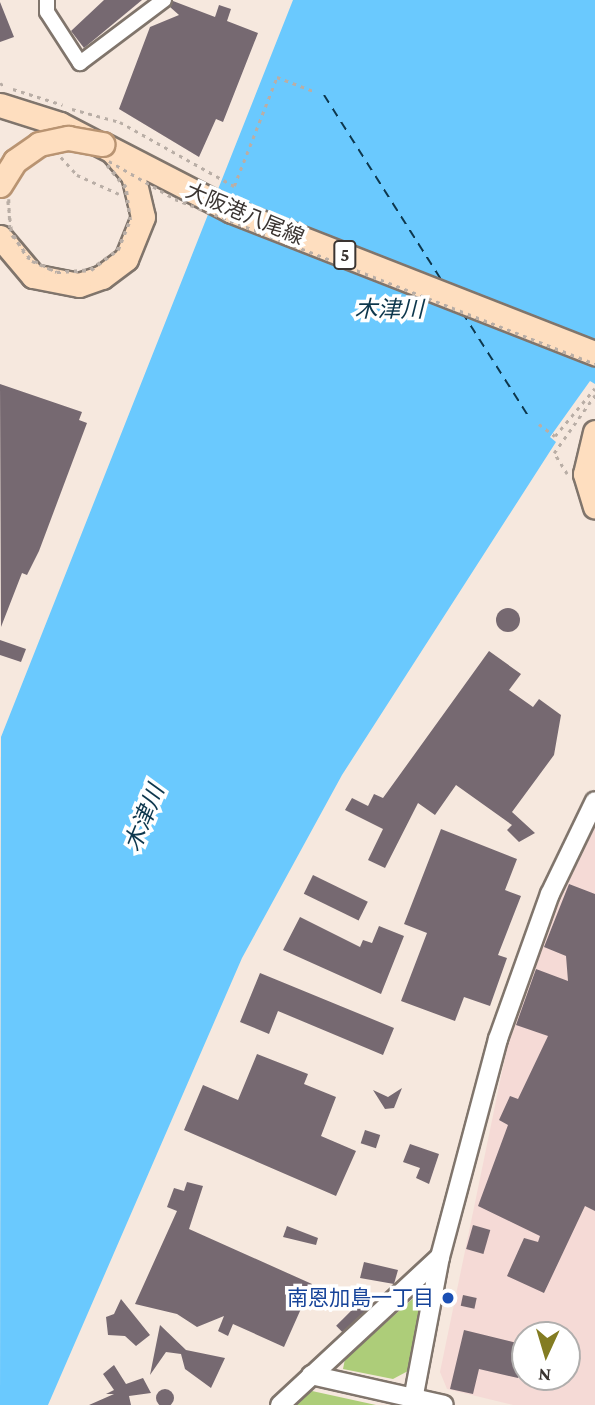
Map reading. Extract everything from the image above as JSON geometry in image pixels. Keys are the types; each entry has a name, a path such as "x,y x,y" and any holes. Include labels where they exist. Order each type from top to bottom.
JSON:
{"main road":[{"path":"0,105 99,154 126,163 142,202 138,238 115,269 84,284 47,282 16,263 0,238"},
{"name":"大阪港八尾線","path":"6,186 36,144 61,137 91,140 232,211 595,353"},
{"path":"0,238 36,278 86,284 126,259 141,232 144,209 126,163 84,139 33,147 6,186"},
{"path":"595,433 586,467 595,505"}],"street":[{"path":"47,0 47,12 80,63 164,0"},
{"path":"413,1401 440,1257 498,1039 550,894 595,801"},
{"path":"280,1405 440,1257"},
{"path":"310,1375 413,1401 444,1405"}],"path":[{"path":"120,122 234,186 277,77 314,91"},
{"path":"65,149 54,151 77,175 123,196"},
{"path":"6,186 8,222 22,252 50,271 91,270 118,250 130,220 125,187 99,154"},
{"path":"99,154 176,199 595,364"},
{"path":"539,424 555,436 595,388"}],"shaded area":[{"path":"595,822 595,1405 513,1405 447,1389 440,1372 509,1038 565,878"}],"green space":[{"path":"418,1294 424,1305 408,1371 393,1379 343,1369 345,1359"},
{"path":"312,1391 376,1405 290,1405"}],"water":[{"name":"木津川","path":"293,0 595,0 595,384 590,381 550,437 556,442 342,775 242,958 48,1405 0,1405 1,737"}],"building":[{"path":"104,0 142,0 84,48 71,31"},
{"path":"173,1 215,17 219,5 231,9 227,21 258,33 223,122 216,119 199,157 119,109 150,27 179,15 170,7"},
{"path":"0,2 14,37 0,42"},
{"path":"0,384 82,412 79,420 87,423 39,551 27,575 22,573 1,627"},
{"path":"503,608 513,608 520,615 520,625 513,632 503,632 496,625 496,615"},
{"path":"0,640 26,649 21,662 0,655"},
{"path":"489,651 521,674 509,690 533,707 539,699 561,715 554,755 512,812 535,833 519,842 507,830 512,825 456,785 435,815 418,803 385,868 368,860 383,829 345,810 352,798 368,806 374,794 383,798"},
{"path":"441,829 517,859 505,890 521,896 498,955 507,958 490,1006 464,997 455,1021 401,1001 427,933 404,924"},
{"path":"313,875 368,902 359,921 304,894"},
{"path":"569,884 595,894 595,1211 585,1206 544,1293 507,1276 524,1238 538,1242 540,1236 478,1206 508,1125 499,1120 510,1096 518,1099 548,1036 516,1025 536,969 568,981 566,956 544,947"},
{"path":"300,917 360,947 363,940 372,943 379,926 404,936 381,994 283,950"},
{"path":"260,973 394,1028 383,1055 278,1011 269,1034 240,1022"},
{"path":"257,1054 308,1074 304,1084 336,1097 321,1136 356,1151 336,1196 184,1130 203,1085 238,1100"},
{"path":"402,1088 394,1108 385,1109 373,1090 388,1097"},
{"path":"365,1130 380,1135 376,1148 361,1143"},
{"path":"410,1144 439,1154 429,1184 416,1178 420,1168 403,1162"},
{"path":"187,1182 203,1186 189,1229 312,1284 284,1347 233,1324 228,1336 218,1331 224,1316 197,1327 177,1314 135,1304 177,1211 167,1207 174,1188 184,1191"},
{"path":"473,1225 490,1230 483,1254 466,1249"},
{"path":"287,1226 318,1238 316,1245 283,1237"},
{"path":"364,1262 398,1270 394,1284 360,1278"},
{"path":"463,1295 477,1298 474,1309 461,1306"},
{"path":"121,1299 150,1335 136,1346 125,1336 108,1335 106,1317 114,1314"},
{"path":"363,1299 370,1306 343,1333 336,1326"},
{"path":"160,1325 186,1350 225,1358 211,1388 185,1369 181,1354 166,1352 150,1375"},
{"path":"464,1330 511,1342 511,1376 479,1369 473,1394 450,1389"},
{"path":"114,1365 126,1384 143,1378 151,1393 129,1396 131,1405 89,1405 114,1394 106,1394 114,1390 103,1374"},
{"path":"165,1389 171,1392 174,1398 171,1404 165,1407 159,1404 156,1398 159,1392"}],"ferry route":[{"path":"324,95 442,281"},
{"path":"462,312 529,417"}],"place":[{"name":"南恩加島一丁目","path":"448,1298"}]}
